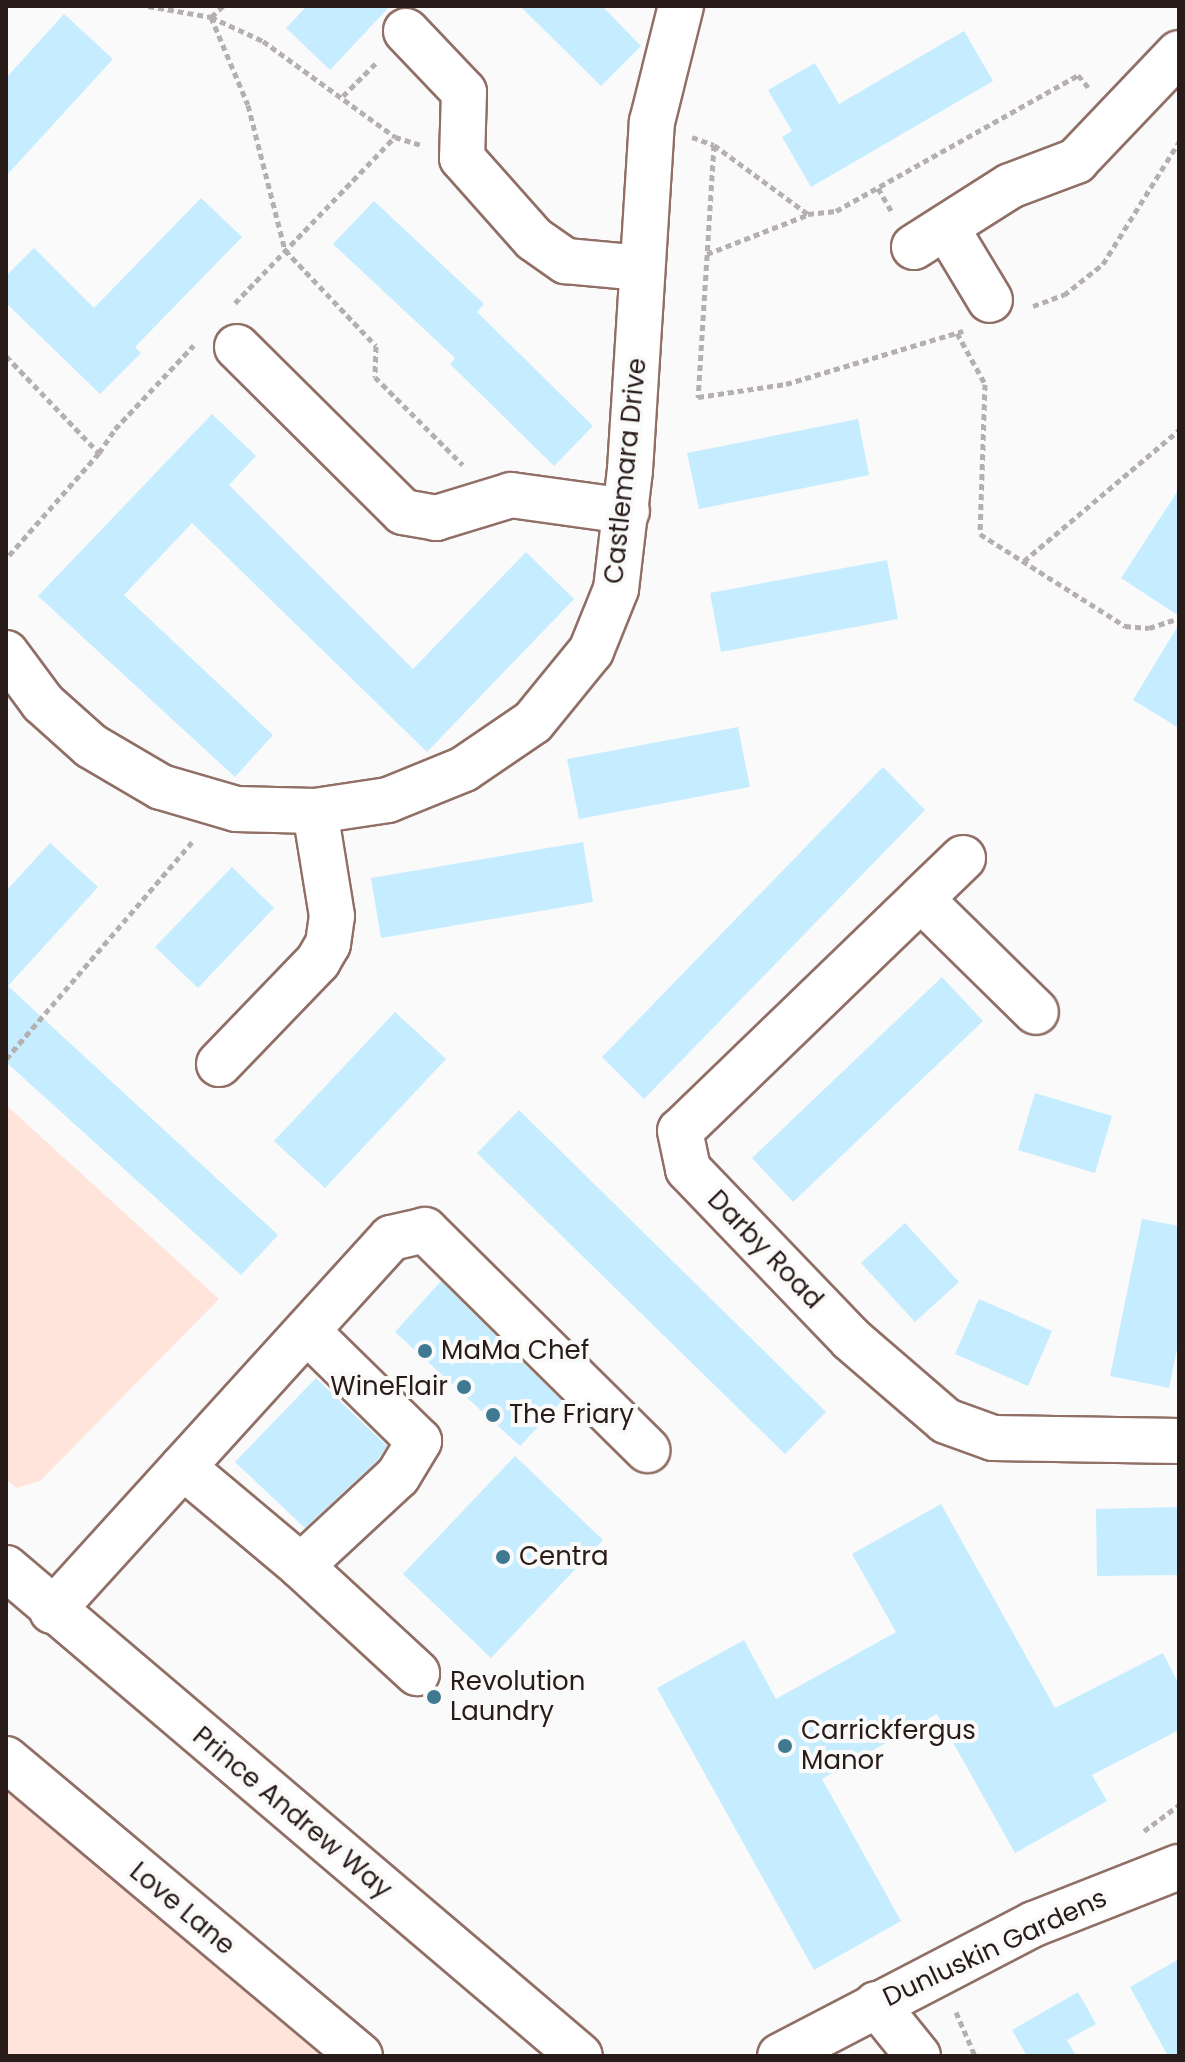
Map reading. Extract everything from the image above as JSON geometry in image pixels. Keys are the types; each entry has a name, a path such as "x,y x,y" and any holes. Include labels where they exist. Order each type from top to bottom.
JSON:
{"street":[{"name":"Castlemara Drive","path":"6,653 43,703 91,746 161,787 216,805 315,811 410,794 488,756 533,722 573,677 602,631 616,589 627,511 652,122 681,6"},
{"path":"406,31 464,92 462,158 555,256 580,264 642,268"},
{"path":"995,312 930,237 1021,181 1070,165 1117,121 1179,53"},
{"path":"223,331 403,512 436,518 480,500 521,495 627,511"},
{"path":"219,1064 318,961 330,939 332,916 315,811"},
{"name":"Darby Road","path":"963,858 680,1131 688,1169 851,1339 946,1421 993,1438 1179,1441"},
{"path":"921,899 1036,1012"},
{"path":"52,1611 391,1238 425,1230 647,1450"},
{"path":"301,1566 398,1476 419,1441 307,1331"},
{"path":"183,1467 301,1566 417,1673"},
{"name":"Prince Andrew Way","path":"6,1568 52,1611 580,2056"},
{"name":"Love Lane","path":"6,1759 360,2056"},
{"name":"Dunluskin Gardens","path":"780,2056 1034,1924 1179,1867"},
{"path":"867,2009 918,2056"},
{"name":"Dunluskin Gardens","path":"833,2056 867,2009"}],"path":[{"path":"148,6 211,17 263,41 395,137 462,158"},
{"path":"211,17 223,6"},
{"path":"211,17 248,105 285,250 376,346 375,377 475,477 480,500"},
{"path":"707,254 808,214 836,211 1078,75 1117,121"},
{"path":"652,122 714,145 808,214"},
{"path":"6,559 99,453 115,429 223,331 285,250 395,137"},
{"path":"714,145 698,397 786,384 957,333 995,312 1064,295 1103,264 1179,142"},
{"path":"957,333 985,384 980,534 1125,626 1149,628 1179,618"},
{"path":"6,356 99,453"},
{"path":"1024,561 1179,430"},
{"path":"6,1059 199,833 216,805"},
{"path":"952,2003 975,2056"}],"shaded area":[{"path":"6,1105 219,1299 40,1481 16,1488 6,1479"},
{"path":"6,1771 360,2056 6,2056"}],"building":[{"path":"307,6 390,6 330,70 286,28"},
{"path":"520,6 602,6 641,46 601,86"},
{"path":"64,14 113,59 6,176 6,78"},
{"path":"964,31 993,81 811,187 782,137 792,131 768,90 815,63 839,104"},
{"path":"201,198 242,237 135,347 141,353 100,394 6,303 6,276 34,248 94,308"},
{"path":"374,201 484,304 477,312 593,426 554,466 450,364 455,358 333,244"},
{"path":"212,414 256,456 229,485 413,669 526,552 574,599 427,752 192,523 124,595 273,735 235,777 38,596"},
{"path":"858,419 869,475 699,509 687,453"},
{"path":"1179,489 1179,616 1121,578"},
{"path":"887,560 898,619 721,652 710,593"},
{"path":"1179,624 1179,728 1133,700"},
{"path":"738,727 750,787 579,819 567,759"},
{"path":"883,767 925,810 644,1099 602,1057"},
{"path":"583,842 593,902 381,938 371,878"},
{"path":"50,843 98,887 8,986 278,1235 241,1275 6,1062 6,891"},
{"path":"232,867 274,908 198,988 155,947"},
{"path":"942,977 983,1021 793,1202 752,1158"},
{"path":"395,1012 446,1059 325,1188 274,1141"},
{"path":"1035,1093 1112,1116 1095,1173 1018,1150"},
{"path":"519,1110 826,1412 785,1454 477,1153"},
{"path":"1142,1219 1179,1226 1179,1340 1169,1388 1110,1376"},
{"path":"905,1223 959,1282 915,1322 861,1263"},
{"path":"441,1281 562,1401 520,1446 395,1332"},
{"path":"979,1299 1052,1331 1028,1386 955,1354"},
{"path":"316,1378 387,1446 378,1460 305,1528 235,1462"},
{"name":"Centra","path":"515,1456 603,1540 491,1658 403,1574"},
{"name":"Carrickfergus Manor","path":"941,1504 1055,1708 1163,1653 1179,1685 1179,1730 1092,1775 1107,1801 1015,1853 937,1714 822,1779 901,1921 814,1970 657,1688 744,1640 776,1699 896,1632 852,1554"},
{"path":"1179,1507 1179,1575 1097,1576 1096,1509"},
{"path":"1179,1959 1179,2056 1168,2056 1130,1987"},
{"path":"1078,1992 1096,2024 1067,2040 1076,2056 1027,2056 1012,2030"}],"place":[{"name":"MaMa Chef","path":"425,1351"},
{"name":"WineFlair","path":"464,1387"},
{"name":"The Friary","path":"493,1415"},
{"name":"Centra","path":"503,1557"},
{"name":"Revolution Laundry","path":"434,1697"},
{"name":"Carrickfergus Manor","path":"785,1746"}]}
